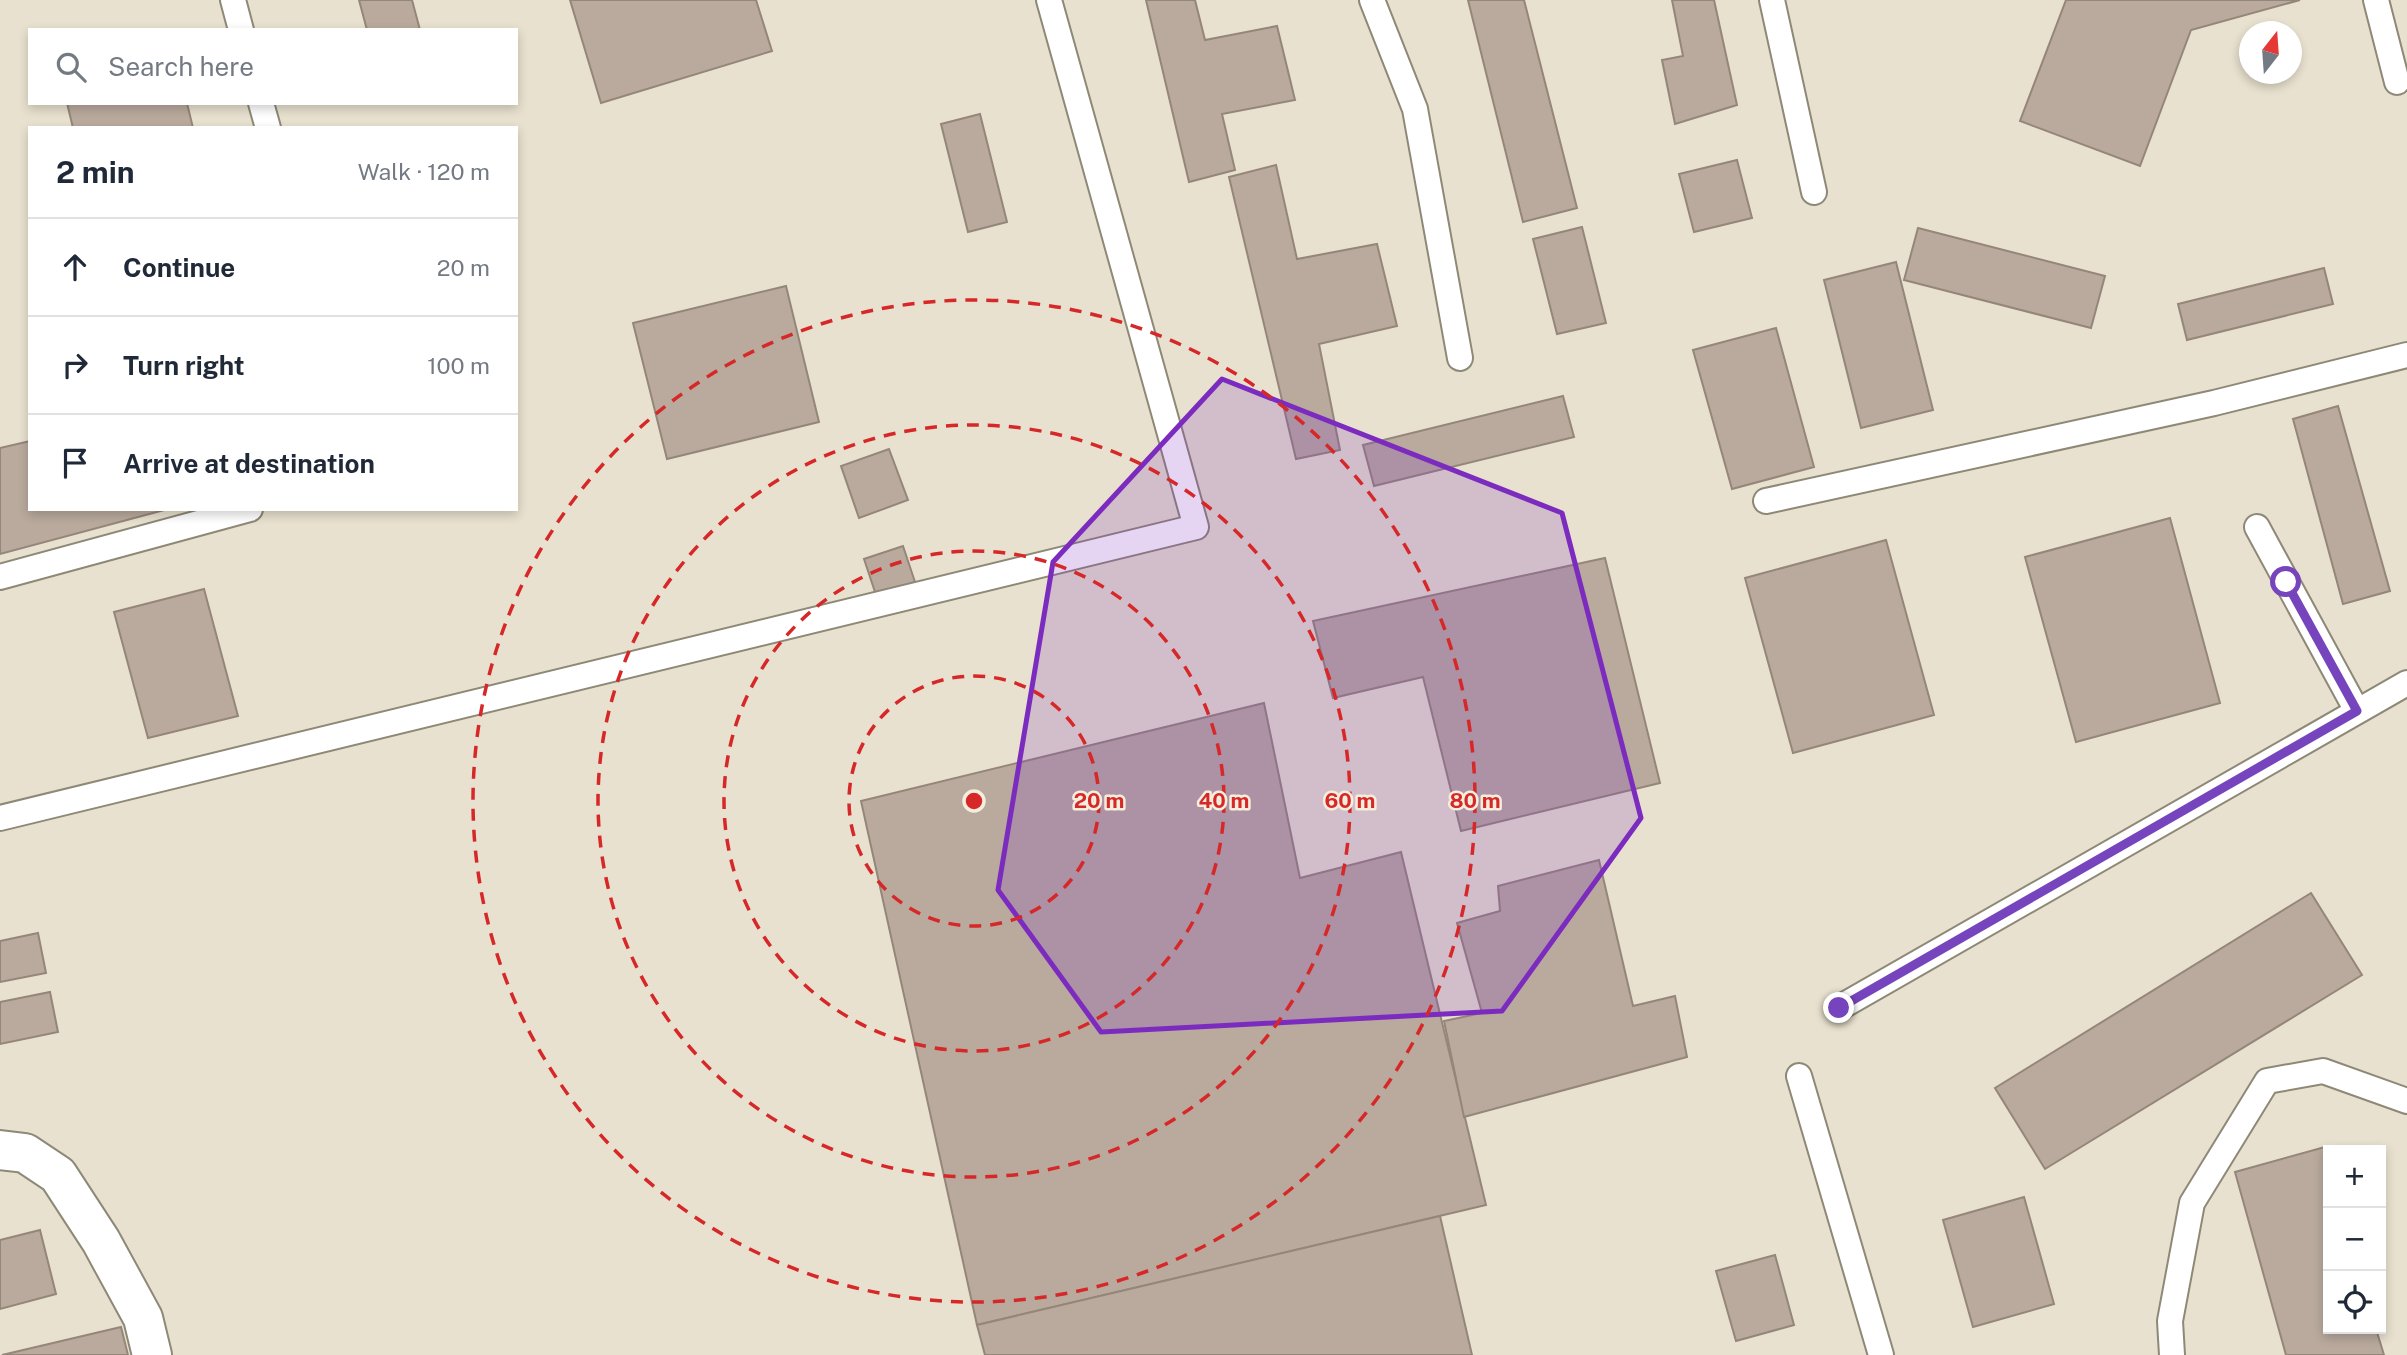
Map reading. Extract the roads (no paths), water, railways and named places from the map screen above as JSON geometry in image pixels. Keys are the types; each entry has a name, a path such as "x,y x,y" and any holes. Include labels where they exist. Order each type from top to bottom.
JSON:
{"street":[{"path":"0,1150 24,1153 58,1175 101,1241 143,1318 152,1355"}],"lane":[{"path":"233,0 241,28"},
{"path":"0,818 1196,527 1049,0"},
{"path":"1372,0 1415,109 1460,358"},
{"path":"1772,0 1814,192"},
{"path":"2376,0 2397,82"},
{"path":"262,105 267,126"},
{"path":"1766,501 2214,403 2407,355"},
{"path":"0,577 243,511"},
{"path":"2257,527 2357,711"},
{"path":"1839,1008 2407,683"},
{"path":"2172,1355 2170,1321 2192,1203 2267,1081 2323,1071 2407,1101"},
{"path":"1799,1076 1881,1355"}]}
